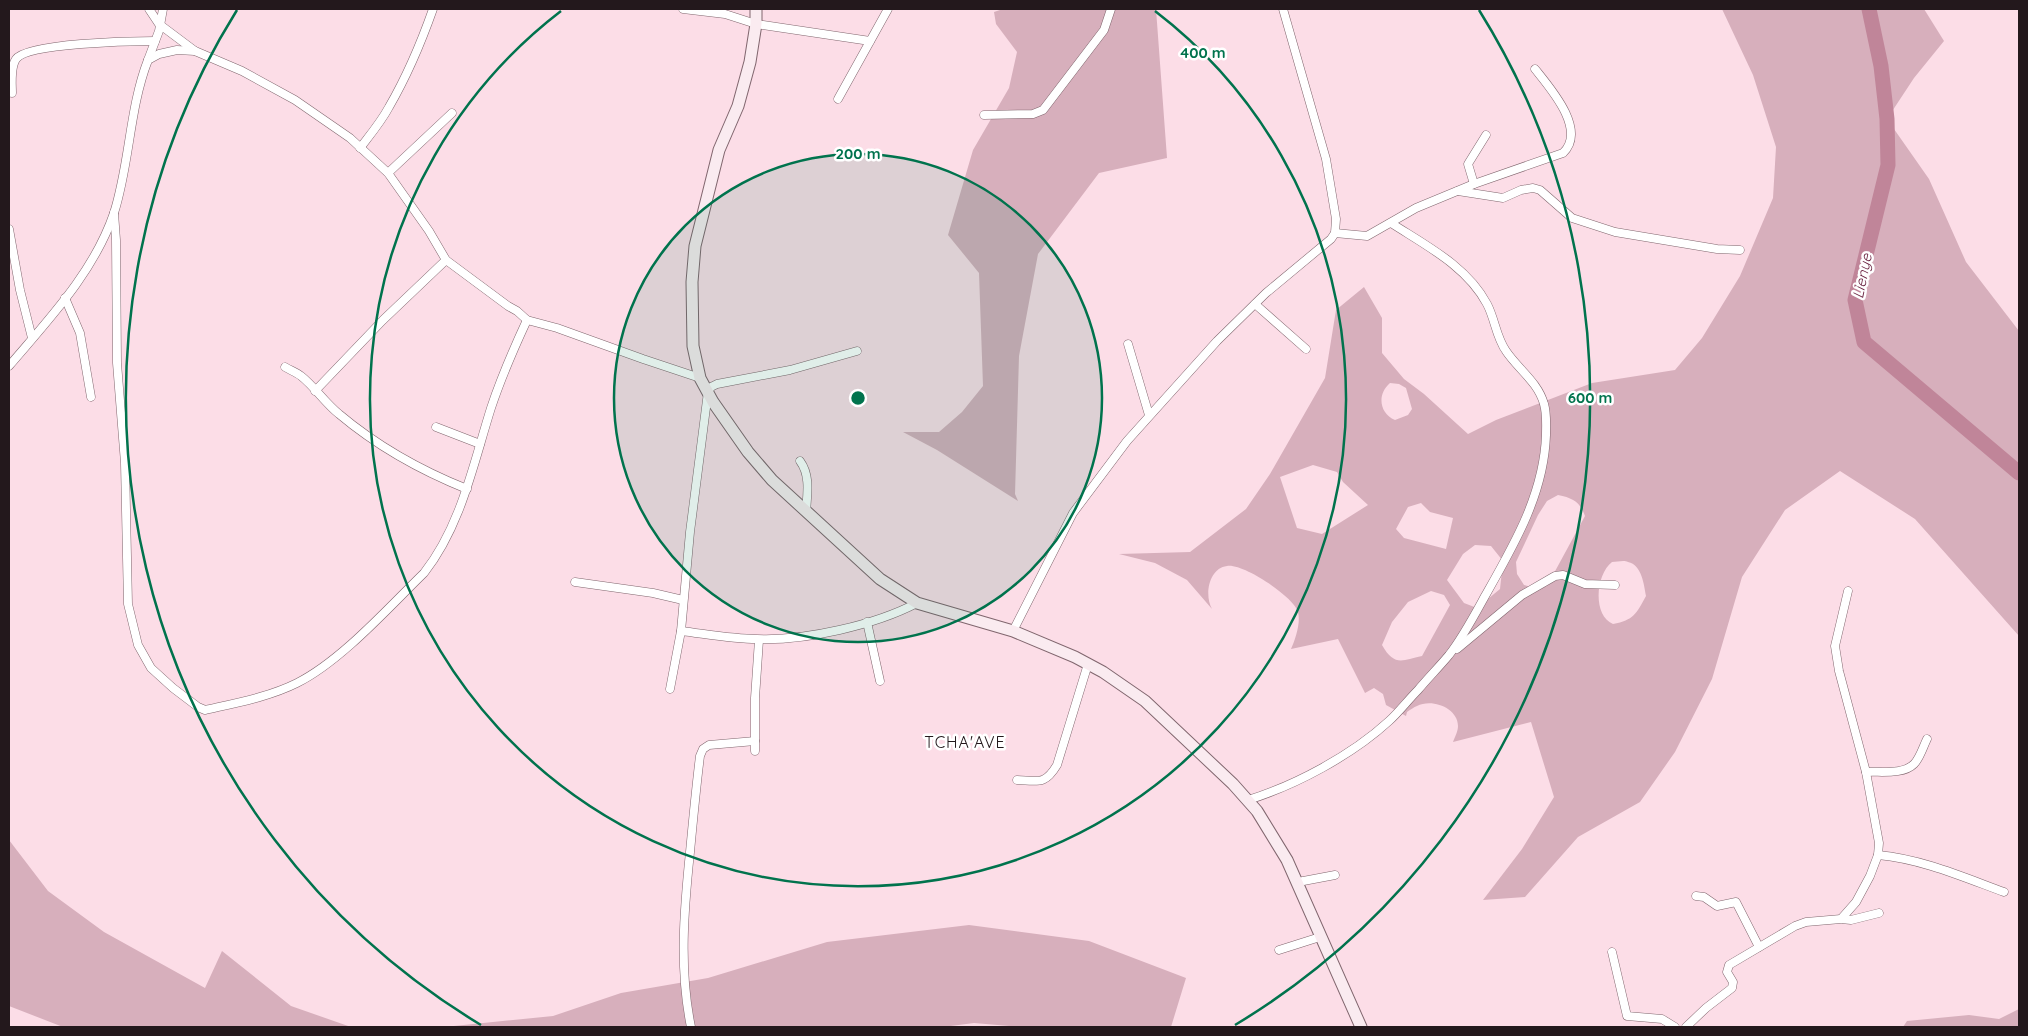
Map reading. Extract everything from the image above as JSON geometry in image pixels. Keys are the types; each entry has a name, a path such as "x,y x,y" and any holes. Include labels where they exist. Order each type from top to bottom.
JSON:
{"street":[{"path":"149,9 159,24 195,51 242,71 295,100 350,138 388,173 429,231 446,260 508,306 517,310 527,320 557,328 643,360 700,378"},
{"path":"9,366 65,298 94,258 114,212 128,151 138,90 155,41 163,9"},
{"path":"360,148 388,109 406,77 433,9"},
{"path":"683,9 725,14 756,24 870,41"},
{"path":"756,9 756,24 750,62 738,106 719,150 695,246 691,314 693,346 700,378 713,402 748,452 772,480 880,579 917,603 1013,631 1088,664 1122,684 1145,701 1234,784 1248,800 1270,832 1298,882 1320,937 1361,1027"},
{"path":"838,100 888,9"},
{"path":"984,115 1033,114 1043,110 1104,30 1111,9"},
{"path":"1013,631 1073,513 1149,415 1217,341 1255,304 1331,239 1335,233 1336,219 1326,159 1285,9"},
{"path":"12,93 15,60 22,54 35,50 78,45 155,41"},
{"path":"148,60 159,54 177,50 195,51"},
{"path":"1335,233 1367,236 1416,208 1474,184 1563,154 1569,148 1573,134 1556,97 1535,69"},
{"path":"388,173 452,113"},
{"path":"1474,184 1468,164 1486,135"},
{"path":"1458,191 1503,198 1521,190 1532,188 1540,190 1572,218 1615,232 1717,249 1740,250"},
{"path":"114,212 118,378 125,463 128,604 138,645 151,668 173,688 205,710 262,696 297,683 335,657 424,573 435,559 445,541 467,489 494,400 527,320"},
{"path":"1391,222 1446,259 1469,278 1487,304 1499,339 1506,351 1539,391 1544,404 1546,418 1545,444 1539,485 1527,519 1496,578 1449,655"},
{"path":"9,229 20,290 32,338"},
{"path":"315,392 383,320 446,260"},
{"path":"65,298 80,333 91,397"},
{"path":"1255,304 1306,349"},
{"path":"1128,344 1149,415"},
{"path":"670,689 681,631 708,392 717,384 790,370 857,351"},
{"path":"285,367 301,376 338,414 379,444 443,479 467,489"},
{"path":"436,427 480,444"},
{"path":"800,462 805,468 807,477 806,512"},
{"path":"1248,800 1268,794 1316,771 1358,746 1389,721 1449,655 1522,595 1554,576 1564,575 1585,584 1616,585"},
{"path":"575,582 654,593 683,600"},
{"path":"1841,919 1856,902 1870,876 1878,856 1879,843 1866,772 1839,671 1835,646 1848,591"},
{"path":"681,631 758,640 836,631 901,611 917,603"},
{"path":"867,622 880,681"},
{"path":"755,751 758,640"},
{"path":"1017,780 1042,782 1050,778 1057,766 1088,664"},
{"path":"1866,772 1898,771 1911,767 1927,739"},
{"path":"691,1027 684,958 684,903 700,756 703,749 708,746 755,741"},
{"path":"1878,856 1895,857 1926,864 2004,892"},
{"path":"1298,882 1335,875"},
{"path":"1696,896 1704,897 1717,906 1736,902 1760,947"},
{"path":"1686,1027 1706,1008 1732,988 1733,982 1727,972 1729,965 1795,926 1806,922 1851,920 1879,913"},
{"path":"1279,950 1320,937"},
{"path":"1612,952 1626,1016 1662,1019 1675,1027"}],"shaded area":[{"path":"1003,9 1156,9 1167,158 1099,173 1038,254 1019,356 1015,494 1018,501 937,450 903,432 939,432 962,412 983,386 979,273 948,235 973,150 1009,88 1017,52 996,24 994,12"},
{"path":"1722,9 1924,9 1944,41 1914,78 1887,119 1929,179 1966,262 2019,331 2019,636 1915,519 1840,471 1785,510 1742,577 1712,679 1675,752 1640,802 1578,837 1525,897 1483,900 1522,849 1554,797 1531,722 1453,742 1458,728 1457,720 1454,714 1443,706 1430,703 1423,704 1407,712 1406,716 1386,705 1383,694 1374,688 1365,693 1338,639 1291,649 1298,626 1298,612 1278,590 1255,575 1234,566 1221,568 1212,577 1208,590 1212,609 1187,580 1155,563 1119,554 1190,552 1246,509 1270,474 1325,378 1336,310 1364,287 1382,318 1382,353 1404,379 1424,394 1468,434 1496,420 1592,383 1675,370 1702,338 1740,276 1773,198 1776,147 1753,75","holes":["1390,383 1399,384 1406,388 1412,409 1408,415 1395,420 1386,413 1382,403 1383,392","1313,465 1337,472 1343,482 1368,505 1322,534 1297,528 1280,477","1558,495 1575,501 1581,507 1585,516 1547,586 1535,588 1524,585 1517,574 1516,562 1538,515 1547,501","1421,503 1430,512 1453,518 1446,549 1404,538 1396,529 1408,507","1475,545 1491,546 1503,561 1500,589 1477,608 1464,603 1447,580 1463,554","1626,561 1633,564 1639,571 1646,596 1637,612 1630,618 1613,624 1606,619 1599,604 1602,575 1612,562","1431,591 1444,595 1450,605 1422,656 1399,660 1394,659 1386,652 1382,645 1392,622 1408,602"]},
{"path":"9,840 48,891 104,932 205,988 222,951 291,1006 351,1027 63,1027 9,1006"},
{"path":"969,925 1089,941 1186,978 1171,1027 1022,1027 974,1023 943,1027 444,1027 553,1016 621,993 708,978 827,942"},
{"path":"2019,1009 2019,1027 1903,1027 1907,1021 1969,1015 1999,1019"}],"waterway":[{"name":"Lienye","path":"1869,9 1881,66 1887,119 1888,165 1855,300 1864,342 2019,473"}],"district":[{"name":"TCHA'AVE","path":"965,742"}]}
